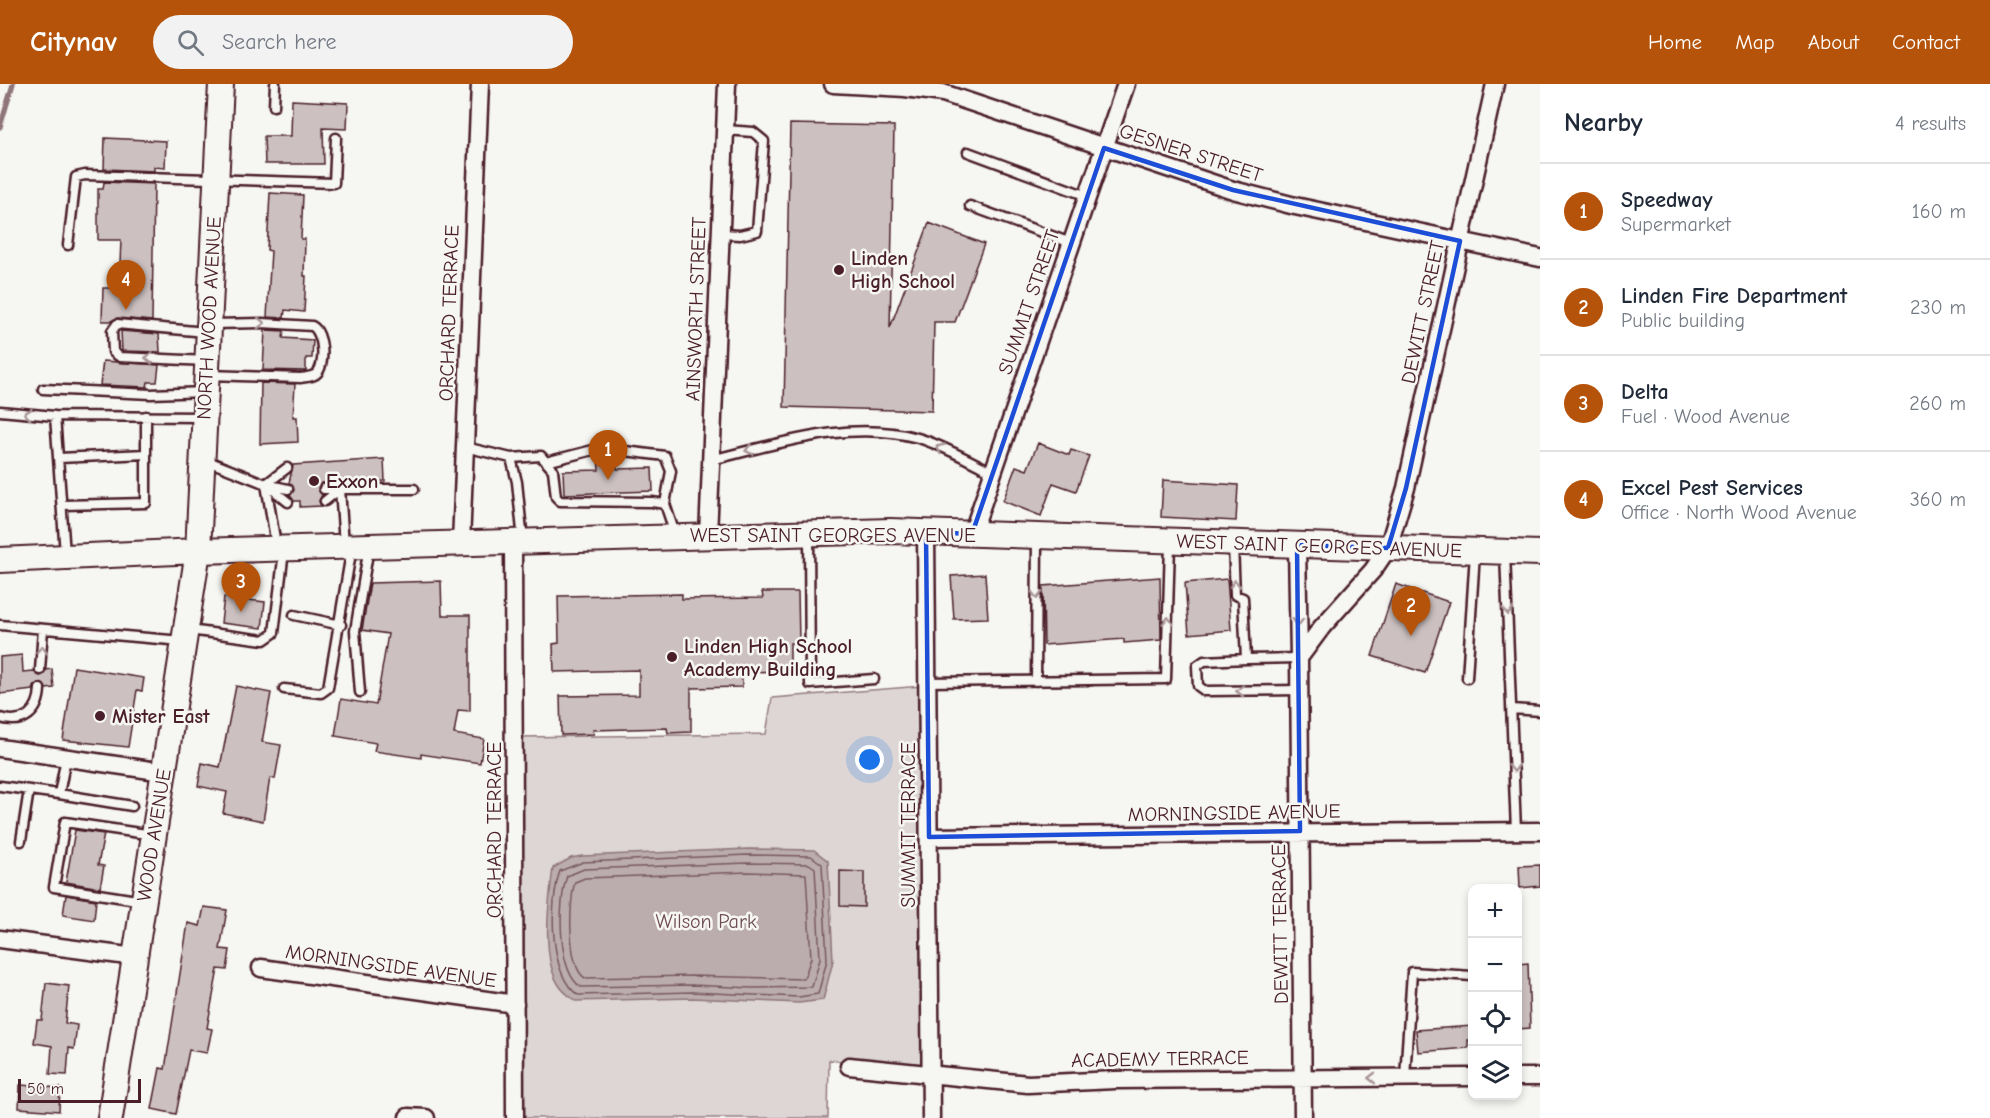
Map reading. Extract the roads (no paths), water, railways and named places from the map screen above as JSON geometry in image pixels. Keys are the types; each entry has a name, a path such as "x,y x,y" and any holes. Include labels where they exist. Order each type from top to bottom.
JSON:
{"main road":[{"name":"NORTH WOOD AVENUE","path":"198,551 221,84"},
{"name":"WEST SAINT GEORGES AVENUE","path":"0,560 518,541 926,532 1475,553 1540,553"},
{"name":"WOOD AVENUE","path":"110,1118 198,551"}],"street":[{"name":"ORCHARD TERRACE","path":"461,543 480,84"},
{"name":"AINSWORTH STREET","path":"708,536 727,84"},
{"name":"GESNER STREET","path":"833,84 943,93 1233,190 1295,207 1540,258"},
{"name":"SUMMIT STREET","path":"972,534 1126,84"},
{"name":"DEWITT STREET","path":"1388,548 1406,488 1495,84"},
{"name":"SUMMIT TERRACE","path":"926,532 931,1118"},
{"name":"ORCHARD TERRACE","path":"515,1118 518,541"},
{"name":"DEWITT TERRACE","path":"1297,545 1303,1118"},
{"path":"1299,658 1322,627 1373,570 1388,548"},
{"path":"0,748 164,772"},
{"name":"MORNINGSIDE AVENUE","path":"929,837 1088,837 1300,831 1540,831"},
{"path":"0,939 135,957"},
{"name":"MORNINGSIDE AVENUE","path":"261,968 515,1004"},
{"name":"ACADEMY TERRACE","path":"849,1066 1028,1084 1115,1080 1468,1077"},
{"path":"1522,1077 1540,1077"},
{"path":"408,1117 426,1118"}],"lane":[{"path":"274,106 275,84"},
{"path":"721,234 740,235 757,231 764,141 753,132 725,130"},
{"path":"68,245 76,177 119,176 216,181 246,178 334,183 336,138"},
{"path":"968,152 1088,196"},
{"path":"970,206 1071,243"},
{"path":"262,323 312,326 319,330 322,337 320,369 315,374 301,378 206,376 120,357 113,352 112,331 117,324 209,328 262,323"},
{"path":"43,389 151,394 206,376"},
{"path":"0,411 56,417 204,417"},
{"path":"63,505 146,503 146,416"},
{"path":"56,417 65,557"},
{"path":"711,460 781,443 856,429 919,438 993,472"},
{"path":"465,447 511,458 541,456 553,470 556,497 560,501 664,504"},
{"path":"546,462 601,448 665,456 671,471 664,504 676,537"},
{"path":"59,458 146,454"},
{"path":"511,458 517,482 518,541"},
{"path":"202,459 266,484 288,489"},
{"path":"266,484 287,468"},
{"path":"266,484 288,502"},
{"path":"0,625 264,640 269,638 274,633 280,549 266,484"},
{"path":"325,501 339,488"},
{"path":"339,488 355,546 355,631 360,692"},
{"path":"324,489 414,489"},
{"path":"809,533 810,684 874,680"},
{"path":"1036,681 1037,536"},
{"path":"927,682 1166,679 1170,540"},
{"path":"1233,543 1235,595 1243,598 1246,659"},
{"path":"284,689 321,693 328,688 355,546"},
{"path":"1505,552 1516,831"},
{"path":"1467,678 1475,553"},
{"path":"294,615 341,625"},
{"path":"40,670 44,629"},
{"path":"1299,658 1204,661 1197,666 1198,687 1205,691 1299,690"},
{"path":"0,718 18,719 30,716 39,703 40,689"},
{"path":"1512,710 1540,711"},
{"path":"59,794 66,758"},
{"path":"0,786 132,806"},
{"path":"21,841 29,790"},
{"path":"143,901 54,887 65,822 154,835"},
{"path":"1405,1077 1412,972 1468,976"}],"water":[{"path":"748,849 814,850 828,861 833,961 823,1000 799,1003 692,998 575,1001 561,988 554,977 548,947 548,913 553,868 571,858 582,856"}],"waterway":[{"path":"0,127 13,84"}],"place":[{"name":"Linden High School","path":"839,270"},
{"name":"Excel Pest Services","path":"126,310"},
{"name":"Speedway","path":"608,480"},
{"name":"Exxon","path":"314,481"},
{"name":"Delta","path":"241,612"},
{"name":"Linden Fire Department","path":"1411,636"},
{"name":"Linden High School Academy Building","path":"672,657"},
{"name":"Mister East","path":"100,716"}],"park label":[{"name":"Wilson Park","path":"706,921"}]}
